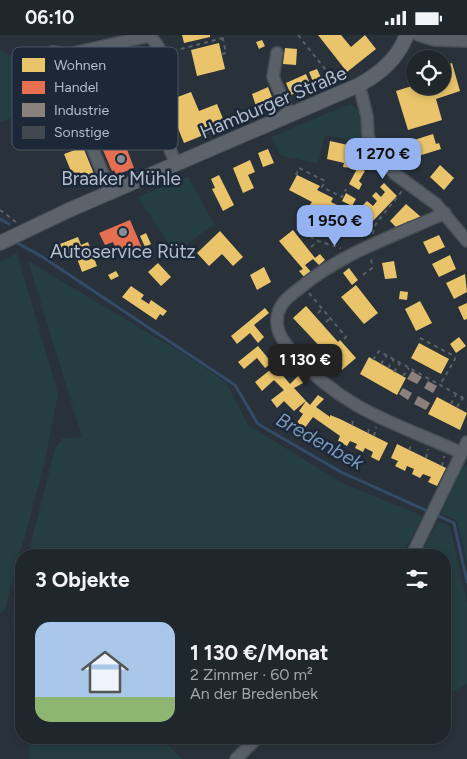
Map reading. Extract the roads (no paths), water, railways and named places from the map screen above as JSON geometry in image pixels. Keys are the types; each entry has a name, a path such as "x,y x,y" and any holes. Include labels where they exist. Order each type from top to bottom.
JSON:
{"main road":[{"name":"Hamburger Straße","path":"4,240 359,85 388,65 400,50 407,35"}],"street":[{"path":"418,35 435,40 467,41"},
{"path":"100,47 150,36 157,41 159,47"},
{"path":"277,53 273,77 290,116"},
{"path":"359,85 367,116 368,136 375,152 384,164 445,213 467,241"},
{"path":"93,150 111,193"},
{"path":"170,150 176,165"},
{"path":"445,213 353,252 330,265 303,285 281,306 277,327 281,340 313,376 363,411 462,453"},
{"path":"415,549 467,442"},
{"path":"236,759 251,744"}],"waterway":[{"name":"Bredenbek","path":"0,219 9,224"},
{"name":"Bredenbek","path":"19,244 41,256 235,385 258,424 341,472 454,523 467,582"}],"place":[{"name":"Braaker Mühle","path":"121,159"},
{"name":"Autoservice Rütz","path":"123,232"}]}
